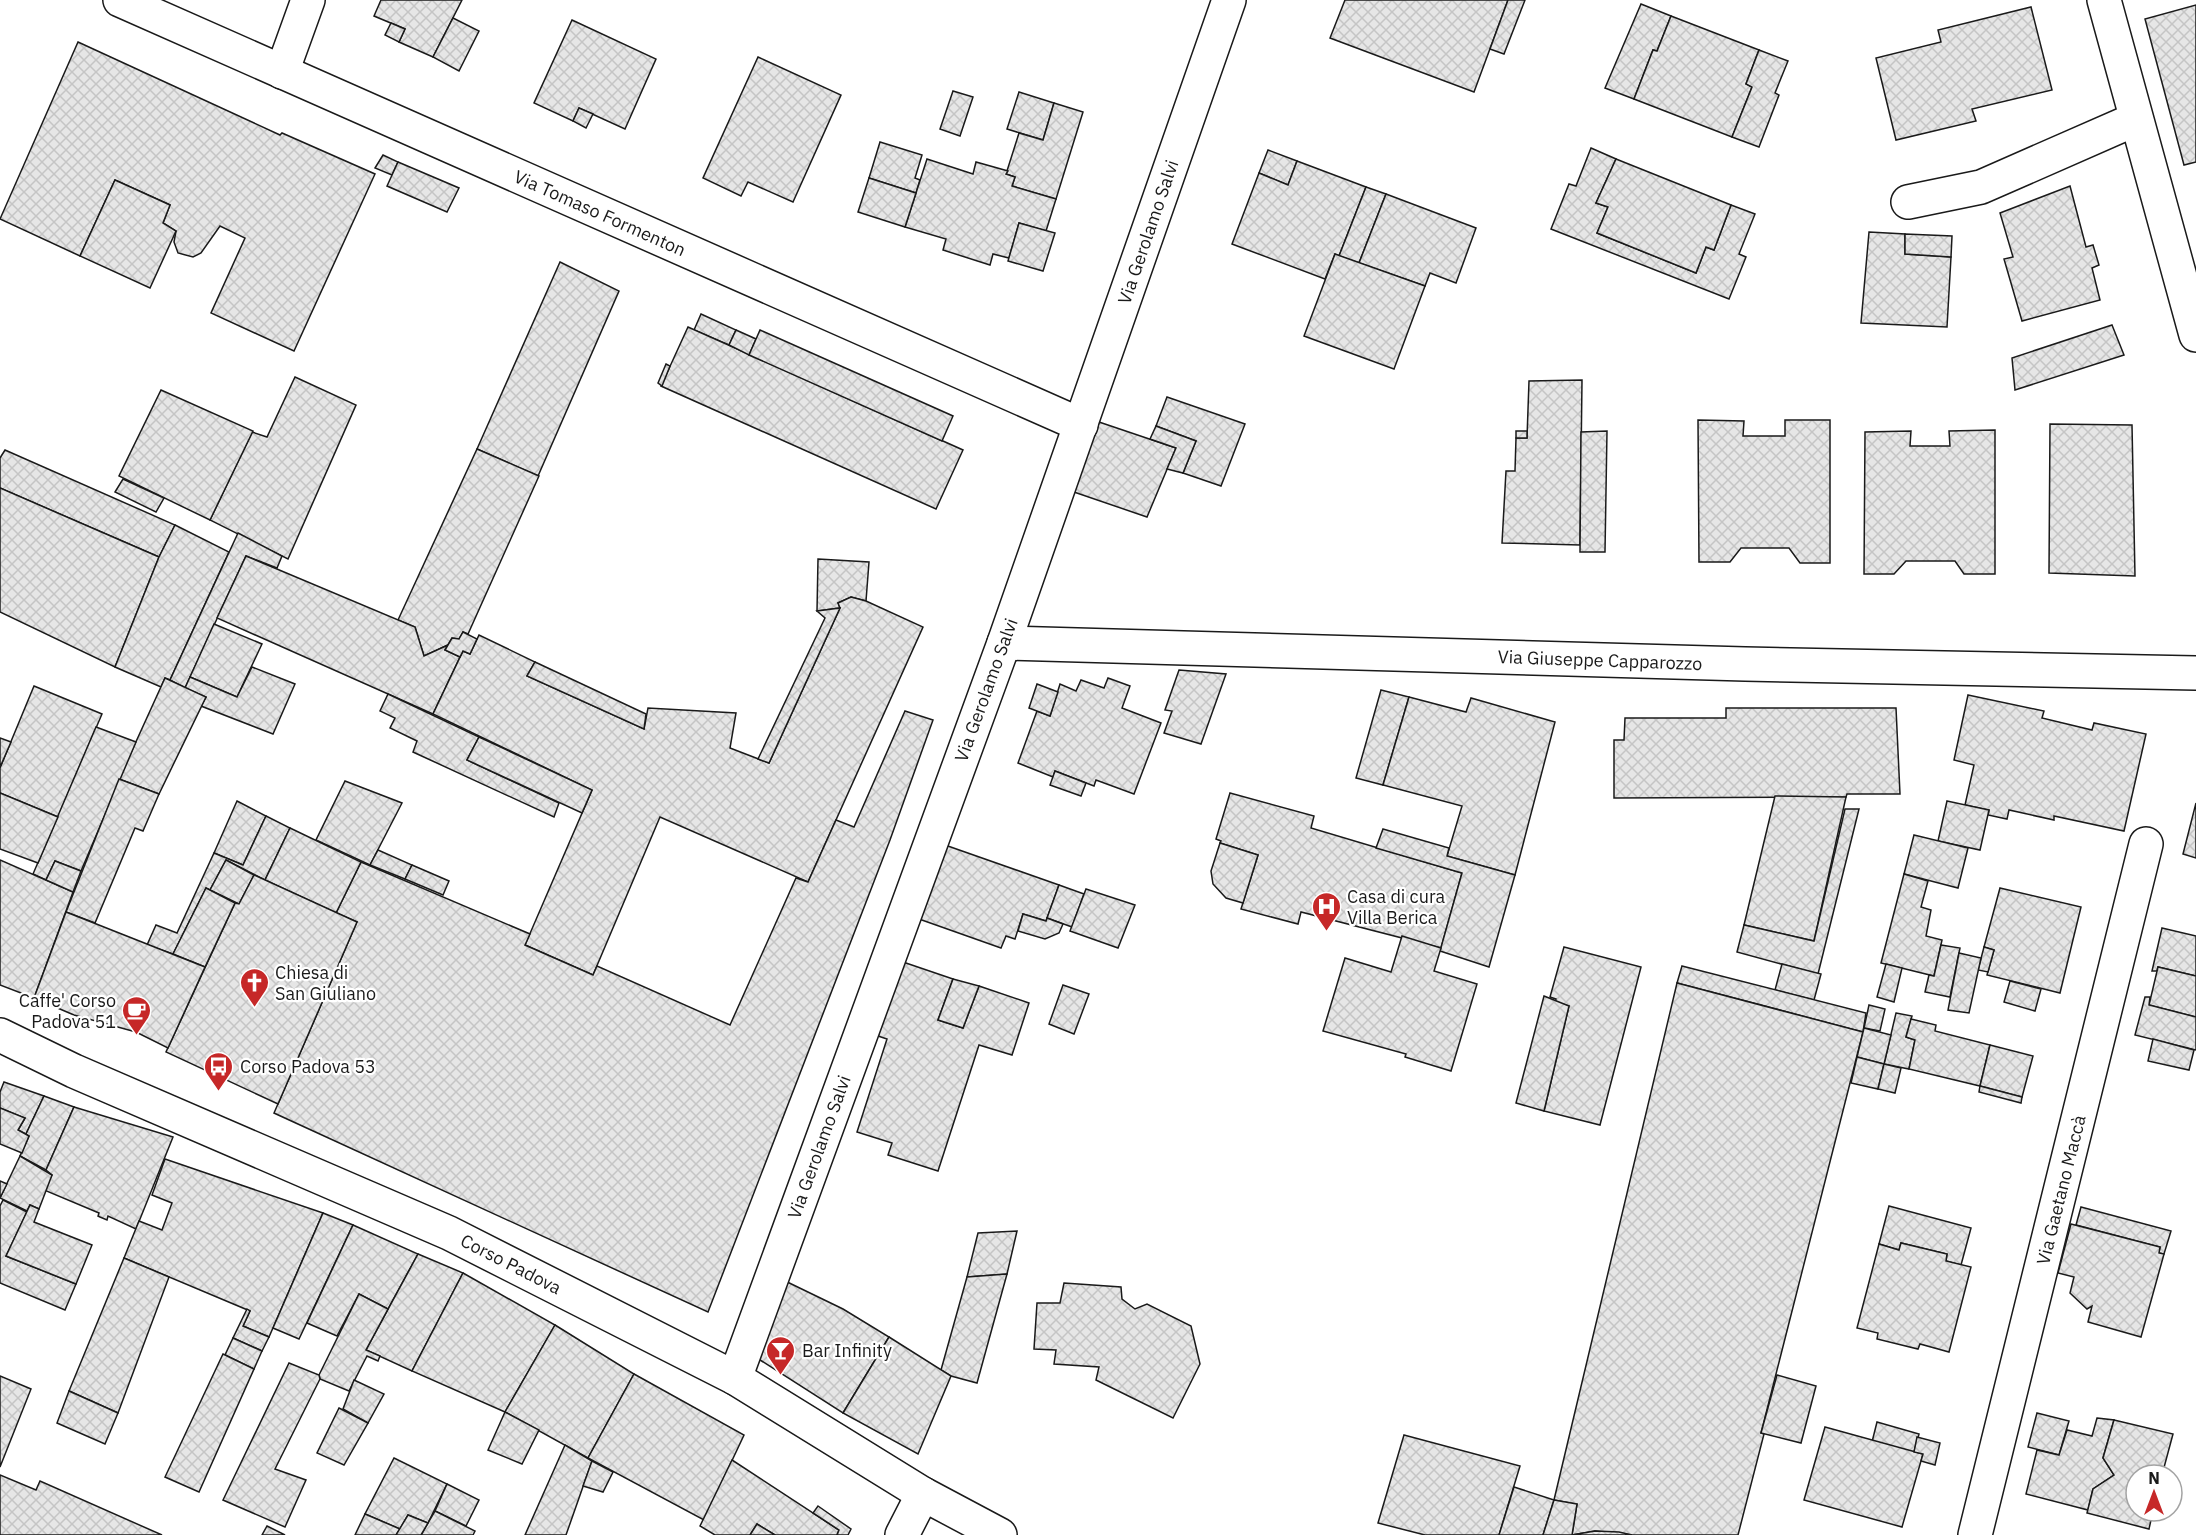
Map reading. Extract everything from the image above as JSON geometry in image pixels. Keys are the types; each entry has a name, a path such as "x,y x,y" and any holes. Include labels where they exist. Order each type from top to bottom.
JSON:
{"street":[{"name":"Via Tomaso Formenton","path":"120,0 1081,425"},
{"path":"282,72 308,0"},
{"name":"Via Gerolamo Salvi","path":"735,1378 1004,642 1229,0"},
{"path":"2104,0 2196,335"},
{"path":"1908,202 1981,187 2136,119"},
{"name":"Via Giuseppe Capparozzo","path":"1004,642 1745,664 2196,673"},
{"name":"Via Gaetano Maccà","path":"1975,1535 2146,844"},
{"name":"Corso Padova","path":"0,1035 74,1071 449,1233 735,1378 922,1494 1000,1535"},
{"path":"902,1535 922,1494"}],"building":[{"path":"381,0 462,0 433,57 399,42 405,29 374,16"},
{"path":"1345,0 1508,0 1474,92 1330,38"},
{"path":"1508,0 1525,0 1504,54 1490,49"},
{"path":"1641,4 1671,16 1657,51 1653,50 1634,99 1605,88"},
{"path":"2196,5 2196,162 2184,165 2145,19"},
{"path":"2031,7 2052,90 1972,109 1976,121 1896,140 1876,58 1941,42 1938,30"},
{"path":"1671,16 1759,50 1746,84 1752,87 1732,137 1634,99 1653,50 1657,51"},
{"path":"453,18 479,31 459,71 433,57"},
{"path":"572,20 656,59 625,129 579,108 573,121 534,103"},
{"path":"391,23 405,29 399,42 385,35"},
{"path":"78,42 280,135 282,133 375,174 294,351 211,313 245,238 220,226 201,253 193,257 178,253 174,242 176,231 163,223 170,205 115,180 80,256 0,219"},
{"path":"1759,50 1788,61 1775,93 1779,95 1759,147 1732,137 1752,87 1746,84"},
{"path":"758,57 841,95 793,202 748,182 741,196 703,178"},
{"path":"953,91 973,97 960,136 940,129"},
{"path":"1019,92 1054,103 1043,140 1007,129"},
{"path":"1054,103 1083,112 1056,199 1012,186 1015,177 1006,174 1019,133 1043,140"},
{"path":"579,108 593,114 586,128 573,121"},
{"path":"880,142 922,155 915,178 920,180 916,193 869,178"},
{"path":"1591,148 1616,159 1596,203 1608,207 1597,233 1696,273 1706,247 1714,250 1731,205 1755,214 1739,254 1746,257 1729,299 1551,229 1569,184 1576,186"},
{"path":"1268,150 1297,161 1288,185 1259,173"},
{"path":"383,155 398,162 392,175 375,168"},
{"path":"927,159 973,174 976,162 1008,171 1006,174 1015,177 1012,186 1056,199 1046,231 1019,223 1009,258 993,254 990,265 943,250 946,239 905,227"},
{"path":"1616,159 1731,205 1714,250 1706,247 1696,273 1597,233 1608,207 1596,203"},
{"path":"1297,161 1366,187 1339,256 1335,254 1325,279 1232,244 1259,173 1288,185"},
{"path":"398,162 459,188 447,212 387,186"},
{"path":"869,178 916,193 905,227 858,212"},
{"path":"115,180 170,205 163,223 176,231 150,288 80,256"},
{"path":"2070,186 2086,247 2093,245 2099,265 2092,268 2100,300 2022,321 2004,259 2013,257 2000,213"},
{"path":"1366,187 1386,194 1359,263 1339,256"},
{"path":"1386,194 1476,228 1456,283 1430,273 1425,286 1359,263"},
{"path":"1019,223 1055,233 1043,271 1008,261"},
{"path":"1869,232 1905,234 1905,254 1951,257 1947,327 1861,323"},
{"path":"1905,234 1952,236 1951,257 1905,254"},
{"path":"1335,254 1425,286 1394,369 1304,336"},
{"path":"560,262 619,291 538,476 477,449"},
{"path":"701,314 736,330 729,345 694,330"},
{"path":"2112,325 2124,355 2015,390 2012,358"},
{"path":"688,327 963,450 936,509 661,386"},
{"path":"736,330 756,339 749,355 729,345"},
{"path":"760,330 953,416 942,441 749,355"},
{"path":"666,364 670,366 662,386 658,383"},
{"path":"295,377 356,405 288,559 210,520 252,432 267,437"},
{"path":"1582,380 1580,545 1502,543 1506,471 1515,471 1516,438 1527,438 1529,381"},
{"path":"161,390 253,431 210,520 119,476"},
{"path":"1167,397 1245,424 1221,486 1183,473 1196,441 1156,426"},
{"path":"1698,420 1744,421 1743,436 1785,436 1785,420 1830,420 1830,563 1800,563 1789,548 1741,548 1730,562 1699,562"},
{"path":"1099,422 1176,448 1147,517 1071,491"},
{"path":"2050,424 2132,425 2135,576 2049,573"},
{"path":"1156,426 1196,441 1183,473 1167,469 1176,448 1150,439"},
{"path":"1995,430 1995,574 1964,574 1955,561 1906,561 1894,574 1864,574 1865,432 1911,431 1910,446 1950,446 1949,431"},
{"path":"1516,431 1527,431 1527,438 1516,438"},
{"path":"1607,431 1605,552 1580,552 1581,432"},
{"path":"477,449 539,476 468,634 463,632 459,639 452,638 448,645 424,656 415,627 398,620"},
{"path":"5,450 175,525 159,557 0,488 0,458"},
{"path":"123,479 164,498 156,512 115,492"},
{"path":"0,488 159,557 115,667 0,612"},
{"path":"175,525 229,552 170,680 165,678 161,687 115,667 159,557"},
{"path":"238,533 282,556 277,568 246,556 185,688 170,680"},
{"path":"246,556 415,627 424,656 448,645 445,650 460,657 433,714 217,618"},
{"path":"818,559 869,562 866,601 851,597 838,603 840,608 817,611"},
{"path":"851,597 866,601 923,627 808,882 660,817 593,975 525,945 592,790 433,714 463,651 470,654 479,635 535,662 527,676 644,729 648,708 736,713 730,748 769,763 840,608 838,603"},
{"path":"840,608 769,763 758,759 825,618 817,611"},
{"path":"214,624 262,644 237,697 190,677"},
{"path":"463,632 477,639 470,654 463,651 460,657 445,650 452,638 459,639"},
{"path":"535,662 646,714 644,729 527,676"},
{"path":"252,667 295,684 273,734 201,706 206,697 185,688 190,677 237,697"},
{"path":"1179,670 1226,674 1201,744 1164,733 1172,711 1165,710"},
{"path":"165,678 206,697 159,794 119,779"},
{"path":"1108,678 1130,686 1122,708 1161,723 1134,794 1096,780 1094,786 1055,771 1053,777 1018,763 1037,711 1050,716 1060,684 1076,691 1081,680 1104,688"},
{"path":"1037,684 1058,692 1050,716 1029,708"},
{"path":"34,686 102,714 58,817 0,793 0,768"},
{"path":"1381,690 1409,697 1383,785 1356,778"},
{"path":"388,694 479,737 467,760 559,803 554,817 413,752 417,741 390,728 395,718 380,711"},
{"path":"1968,695 2044,711 2042,718 2092,730 2094,723 2146,734 2124,831 2054,816 2054,820 2009,810 2007,819 1988,815 1989,810 1965,805 1974,765 1954,760"},
{"path":"1409,697 1466,712 1471,698 1555,722 1515,875 1447,856 1462,806 1383,785"},
{"path":"1726,708 1896,708 1900,794 1847,794 1846,797 1614,798 1614,740 1624,740 1625,718 1726,718"},
{"path":"905,711 933,720 890,840 708,1312 274,1113 357,922 336,913 361,862 530,934 525,945 593,975 597,966 730,1025 796,878 808,882 836,820 854,827"},
{"path":"96,727 136,742 81,871 55,861 46,880 33,874"},
{"path":"479,737 592,790 582,813 467,760"},
{"path":"0,738 11,742 1,765 0,765"},
{"path":"1055,771 1086,783 1081,796 1050,785"},
{"path":"119,779 159,794 143,831 135,828 95,923 66,912"},
{"path":"345,781 402,803 370,865 316,840"},
{"path":"0,793 58,817 38,863 0,849"},
{"path":"1230,793 1314,816 1311,828 1462,873 1441,948 1301,912 1298,924 1241,909 1258,855 1220,843 1221,841 1216,839"},
{"path":"1775,796 1846,797 1814,941 1744,925"},
{"path":"237,801 266,816 243,865 214,853"},
{"path":"1947,801 1989,810 1980,850 1938,841"},
{"path":"2196,803 2196,858 2183,854"},
{"path":"1845,809 1859,809 1818,974 1737,952 1744,925 1814,941"},
{"path":"266,816 290,828 265,880 226,860 210,890 206,888 173,954 147,945 156,925 177,933 214,853 243,865"},
{"path":"290,828 361,862 336,913 265,880"},
{"path":"1383,829 1449,848 1447,856 1515,875 1489,967 1440,951 1462,873 1376,848"},
{"path":"1914,835 1968,848 1958,888 1904,874"},
{"path":"1220,843 1258,855 1243,903 1226,898 1213,884 1211,871"},
{"path":"945,845 1059,885 1046,921 1023,914 1015,939 1006,936 1001,948 919,919"},
{"path":"378,850 412,865 405,879 370,865"},
{"path":"0,860 73,892 34,998 0,985"},
{"path":"226,860 254,875 239,904 210,890"},
{"path":"55,861 81,871 73,892 46,880"},
{"path":"412,865 449,881 443,895 405,879"},
{"path":"1904,874 1928,881 1921,907 1931,910 1926,936 1942,940 1934,976 1881,963"},
{"name":"Chiesa di San Giuliano","path":"254,875 357,922 278,1104 166,1052 235,903 239,904"},
{"path":"1059,885 1084,894 1072,927 1047,918"},
{"path":"206,888 235,903 205,967 173,954"},
{"path":"2000,888 2081,907 2060,993 1987,975 1994,950 1984,947"},
{"path":"1086,889 1135,905 1118,948 1070,931"},
{"path":"66,912 205,967 168,1048 136,1032 74,1015 34,998"},
{"path":"1023,914 1046,921 1047,918 1063,924 1059,933 1045,939 1018,931"},
{"path":"2162,928 2196,936 2196,976 2158,967 2157,971 2152,971"},
{"path":"1402,936 1441,948 1434,971 1477,984 1451,1071 1405,1057 1406,1054 1323,1031 1345,958 1391,972"},
{"path":"1941,945 1960,948 1950,997 1925,992 1929,975 1934,976"},
{"path":"1564,947 1641,967 1600,1125 1544,1111 1569,1006 1555,1002 1556,999 1550,997"},
{"path":"1984,947 1994,950 1988,972 1978,970"},
{"path":"1959,953 1981,958 1969,1013 1948,1010"},
{"path":"903,962 953,979 938,1020 963,1028 979,986 1029,1003 1012,1055 979,1045 938,1171 888,1155 892,1143 857,1132 887,1039 878,1036"},
{"path":"1782,964 1821,974 1814,1000 1775,990"},
{"path":"1886,964 1902,968 1894,1002 1877,997"},
{"path":"1682,966 1866,1013 1863,1032 1677,983"},
{"path":"2158,967 2196,976 2196,1017 2149,1005"},
{"path":"953,979 979,986 963,1028 938,1020"},
{"path":"2010,981 2041,989 2035,1011 2004,1002"},
{"path":"1677,983 1863,1032 1761,1433 1764,1434 1738,1535 1632,1535 1595,1531 1572,1535 1577,1504 1554,1500"},
{"path":"1063,985 1089,994 1074,1034 1049,1024"},
{"path":"1544,996 1569,1006 1544,1111 1516,1103"},
{"path":"2145,997 2150,997 2149,1005 2196,1017 2196,1050 2135,1035"},
{"path":"1869,1005 1885,1009 1880,1031 1864,1028"},
{"path":"1896,1013 1912,1016 1906,1037 1915,1040 1909,1069 1884,1064"},
{"path":"1911,1019 1936,1025 1935,1031 1990,1045 1980,1086 1909,1069 1915,1040 1906,1037"},
{"path":"1864,1028 1891,1035 1884,1064 1857,1057"},
{"path":"2153,1039 2194,1050 2189,1070 2148,1061"},
{"path":"1990,1045 2033,1056 2022,1097 1980,1086"},
{"path":"1857,1057 1884,1064 1878,1089 1851,1083"},
{"path":"1884,1064 1901,1068 1895,1093 1878,1089"},
{"path":"4,1082 44,1096 26,1134 18,1130 25,1118 0,1108 0,1092"},
{"path":"1980,1086 2022,1097 2021,1103 1979,1092"},
{"path":"44,1096 74,1107 46,1170 20,1156 29,1136 26,1134"},
{"path":"74,1107 173,1137 136,1229 108,1216 107,1220 98,1216 99,1213 44,1190 52,1175 46,1170"},
{"path":"0,1108 25,1118 18,1130 29,1136 22,1153 0,1144"},
{"path":"20,1156 52,1175 39,1209 30,1205 27,1211 0,1198"},
{"path":"165,1159 323,1213 269,1337 243,1326 250,1311 124,1258 139,1221 162,1230 172,1203 152,1195"},
{"path":"0,1181 7,1184 0,1198"},
{"path":"3,1200 27,1212 6,1256 76,1284 65,1310 0,1283 0,1206"},
{"path":"30,1205 39,1209 34,1222 92,1245 76,1284 6,1256"},
{"path":"1889,1206 1971,1228 1961,1265 1946,1261 1947,1254 1901,1243 1899,1250 1879,1244"},
{"path":"2081,1207 2171,1231 2164,1254 2159,1253 2160,1247 2076,1225"},
{"path":"323,1213 353,1225 299,1339 273,1328"},
{"path":"2071,1224 2160,1247 2159,1253 2164,1254 2141,1337 2088,1322 2092,1306 2087,1309 2070,1293 2074,1277 2058,1273"},
{"path":"353,1225 418,1254 388,1309 359,1294 337,1336 307,1323"},
{"path":"1017,1231 1007,1274 967,1277 978,1233"},
{"path":"1901,1243 1947,1254 1946,1261 1971,1267 1949,1352 1920,1344 1918,1349 1877,1339 1878,1333 1857,1328 1879,1244 1899,1250"},
{"path":"418,1254 463,1273 412,1371 366,1350"},
{"path":"124,1258 169,1277 118,1413 69,1391"},
{"path":"463,1273 555,1325 505,1412 412,1371"},
{"path":"1007,1274 977,1383 951,1376 941,1370 967,1277"},
{"path":"779,1278 843,1309 889,1337 843,1413 746,1351"},
{"path":"1064,1283 1121,1287 1122,1299 1135,1309 1147,1304 1191,1326 1200,1364 1173,1418 1096,1380 1099,1367 1054,1364 1056,1350 1034,1349 1037,1303 1060,1303"},
{"path":"359,1294 388,1309 366,1350 380,1356 378,1361 367,1356 349,1391 320,1379 319,1375"},
{"path":"247,1309 250,1311 243,1326 269,1337 262,1351 233,1338"},
{"path":"555,1325 634,1374 588,1458 505,1412"},
{"path":"889,1337 951,1376 918,1454 843,1413"},
{"path":"233,1338 262,1351 254,1369 225,1355"},
{"path":"223,1354 254,1369 199,1492 165,1477"},
{"path":"289,1363 319,1375 320,1379 275,1469 306,1480 285,1527 223,1500"},
{"path":"634,1374 744,1435 704,1520 588,1458"},
{"path":"1777,1375 1816,1386 1801,1443 1761,1433"},
{"path":"0,1376 31,1389 0,1467"},
{"path":"354,1380 384,1394 368,1423 343,1409"},
{"path":"69,1391 118,1413 105,1444 57,1423"},
{"path":"339,1408 368,1423 344,1465 317,1453"},
{"path":"505,1412 539,1430 522,1464 488,1450"},
{"path":"2037,1413 2069,1421 2059,1455 2028,1447"},
{"path":"2097,1418 2114,1420 2103,1458 2114,1475 2093,1489 2088,1510 2026,1494 2037,1450 2059,1455 2067,1430 2092,1436"},
{"path":"2114,1420 2173,1434 2165,1463 2124,1463 2124,1523 2087,1513 2093,1489 2114,1475 2103,1458"},
{"path":"1877,1422 1919,1434 1914,1452 1872,1442"},
{"path":"1825,1427 1923,1454 1902,1527 1804,1500"},
{"path":"1404,1435 1520,1466 1499,1535 1425,1535 1378,1523"},
{"path":"1917,1437 1940,1443 1935,1465 1921,1461 1923,1454 1914,1452"},
{"path":"565,1445 592,1461 566,1535 525,1535"},
{"path":"394,1458 447,1484 428,1523 408,1515 400,1529 365,1514"},
{"path":"732,1460 839,1530 837,1535 775,1535 757,1524 750,1535 715,1535 700,1526"},
{"path":"592,1461 613,1472 603,1492 583,1486"},
{"path":"0,1475 36,1490 40,1481 162,1535 0,1535"},
{"path":"447,1484 479,1500 466,1526 435,1511"},
{"path":"1514,1487 1554,1500 1543,1535 1499,1535"},
{"path":"1554,1500 1577,1504 1572,1535 1543,1535"},
{"path":"818,1506 851,1529 848,1535 837,1535 839,1530 813,1513"},
{"path":"435,1511 475,1531 473,1535 421,1535"},
{"path":"365,1514 400,1529 396,1535 355,1535"},
{"path":"408,1515 428,1523 421,1535 396,1535"},
{"path":"2126,1523 2150,1523 2149,1529"},
{"path":"757,1524 775,1535 750,1535"},
{"path":"267,1526 285,1535 262,1535"},
{"path":"1595,1531 1619,1532 1632,1535 1572,1535"}],"place":[{"name":"Casa di cura Villa Berica","path":"1326,932"},
{"name":"Chiesa di San Giuliano","path":"254,1008"},
{"name":"Caffe' Corso Padova 51","path":"137,1036"},
{"name":"Corso Padova 53","path":"219,1092"},
{"name":"Bar Infinity","path":"781,1376"}]}
